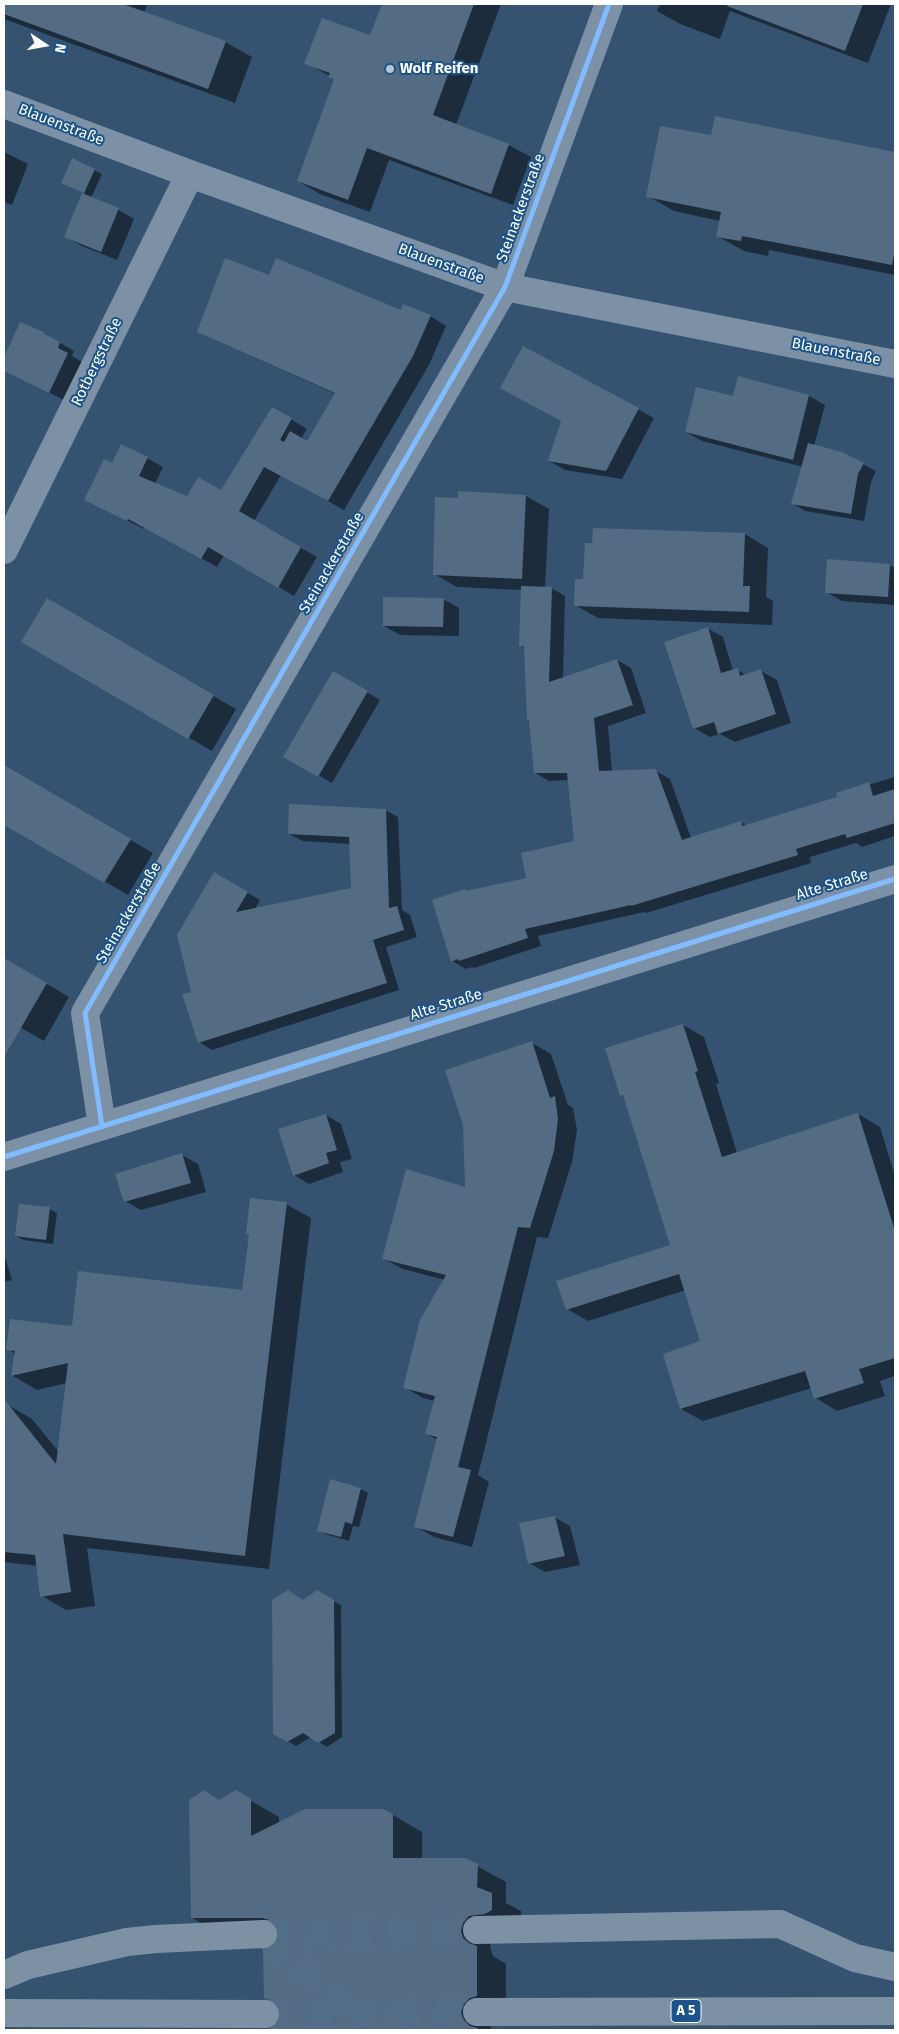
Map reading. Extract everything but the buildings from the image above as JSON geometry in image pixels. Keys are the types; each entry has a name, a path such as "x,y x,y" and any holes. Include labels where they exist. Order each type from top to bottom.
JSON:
{"highway":[{"path":"477,1930 780,1924 855,1958 895,1967"},
{"path":"4,1975 28,1966 126,1942 156,1938 263,1934"},
{"name":"A 5","path":"477,2012 895,2010"},
{"path":"4,2013 264,2014"}],"street":[{"name":"Steinackerstraße","path":"102,1126 85,1013 505,287 609,4"},
{"name":"Blauenstraße","path":"4,104 190,174 505,287 895,364"},
{"name":"Rotbergstraße","path":"4,550 190,174"},
{"name":"Alte Straße","path":"4,1157 895,878"}],"tunnel":[{"path":"263,1934 477,1930"},
{"path":"267,1934 311,1981 337,1999 362,2011"},
{"path":"265,2014 477,2012"}],"cycle path":[{"path":"102,1126 85,1013 505,287 609,4"},
{"path":"4,1157 895,879"}],"place":[{"name":"Wolf Reifen","path":"390,69"}]}
